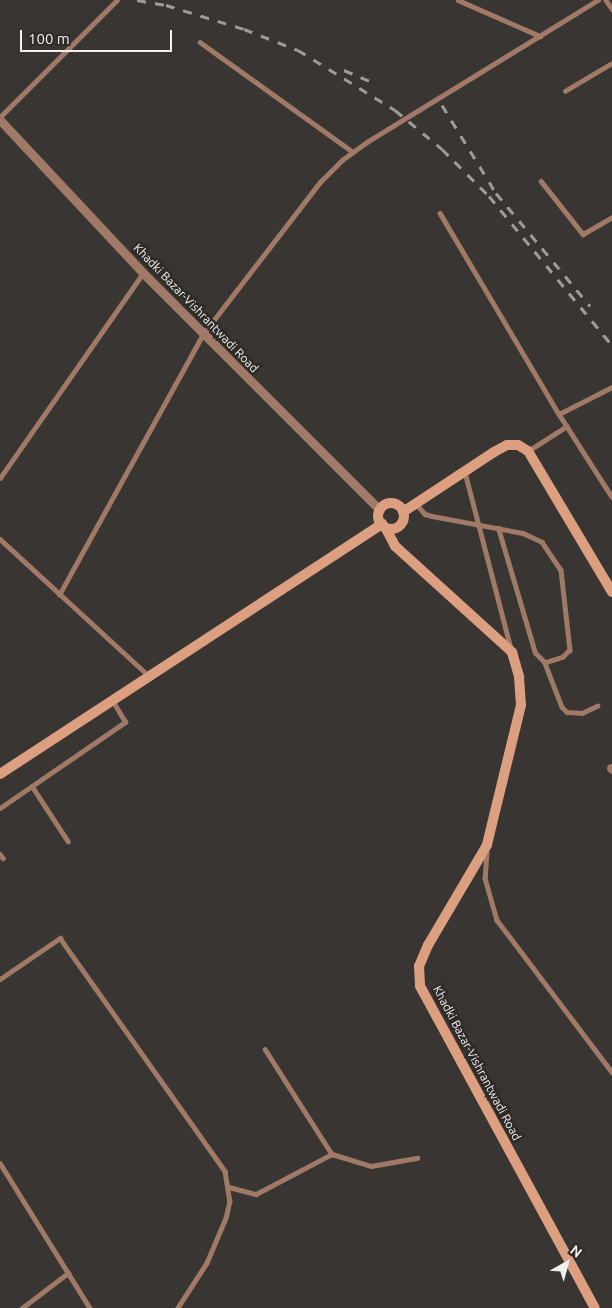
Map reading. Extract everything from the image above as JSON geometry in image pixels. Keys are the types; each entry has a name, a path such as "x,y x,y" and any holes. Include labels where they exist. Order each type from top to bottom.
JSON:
{"street":[{"name":"Khadki Bazar-Vishrantwadi Road","path":"0,118 143,273 380,510"},
{"path":"0,774 383,526 399,526 403,512 418,505 507,445 518,445 528,451 612,592"},
{"path":"403,512 392,503 380,510 383,526 395,546 512,652"},
{"name":"Khadki Bazar-Vishrantwadi Road","path":"512,652 519,677 521,705 487,845 428,945 419,966 420,986 595,1308"}],"lane":[{"path":"0,118 117,0"},
{"path":"458,0 540,36"},
{"path":"59,595 204,334 320,182 353,152 428,102 598,0"},
{"path":"606,0 612,9"},
{"path":"200,42 353,152"},
{"path":"565,91 612,63"},
{"path":"541,182 583,234 612,217"},
{"path":"440,213 566,426 612,497"},
{"path":"0,478 143,273"},
{"path":"559,414 612,387"},
{"path":"528,451 566,426"},
{"path":"465,472 512,652"},
{"path":"418,505 425,514 523,533 542,542 561,570 570,650 563,657 545,662"},
{"path":"498,528 535,653 545,662 562,707 567,712 582,713 597,706"},
{"path":"0,539 149,676"},
{"path":"0,808 125,722 112,700"},
{"path":"32,786 68,841"},
{"path":"487,845 485,878 497,920 612,1072"},
{"path":"0,979 60,938 215,1154 229,1187 230,1201 217,1244 178,1308"},
{"path":"265,1049 332,1154 371,1166 417,1158"},
{"path":"229,1187 256,1194 332,1154"},
{"path":"0,1163 90,1308"},
{"path":"22,1308 68,1273"}],"railway":[{"path":"137,0 166,5 244,29 298,50 395,110 442,149 489,196 612,345"},
{"path":"344,70 375,83"},
{"path":"442,105 496,193 590,306"}]}
